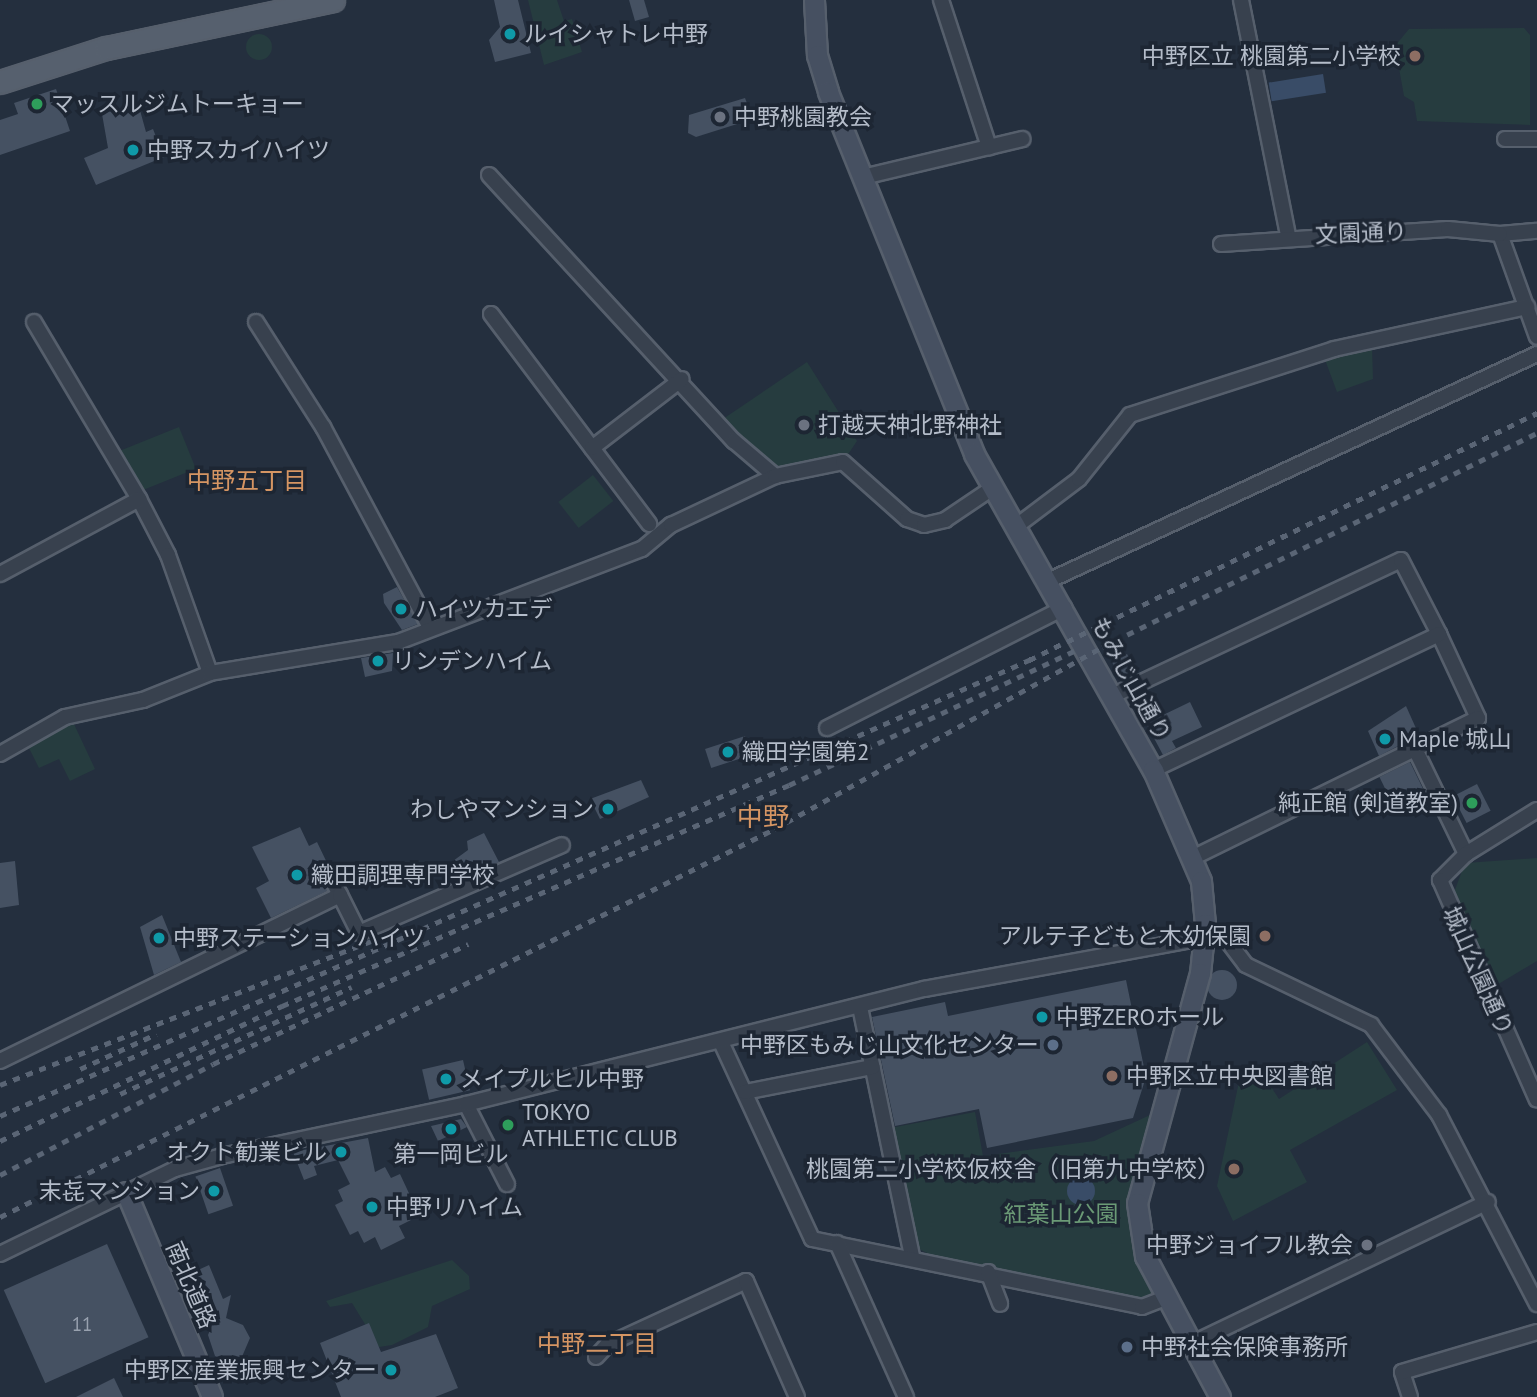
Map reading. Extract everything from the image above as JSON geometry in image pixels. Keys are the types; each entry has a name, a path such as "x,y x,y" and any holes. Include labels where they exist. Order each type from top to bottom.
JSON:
{"main road":[{"path":"0,82 106,48 289,4 332,0"}],"street":[{"name":"もみじ山通り","path":"814,0 817,55 863,177 991,489 1064,608 1153,770 1194,857 1205,937 1137,1203 1145,1256 1220,1397"},
{"path":"941,0 989,147"},
{"path":"1241,0 1288,235"},
{"path":"863,177 1023,139"},
{"path":"1505,139 1537,139"},
{"path":"489,175 682,379 734,442 775,476"},
{"name":"文園通り","path":"1221,244 1288,235 1448,229 1500,234 1537,231"},
{"path":"1500,234 1537,337"},
{"path":"1014,528 1079,479 1130,415 1334,349 1527,307"},
{"path":"491,314 649,524"},
{"path":"34,322 139,499 168,555 210,673"},
{"path":"256,322 323,427 430,627"},
{"path":"1048,581 1537,354"},
{"path":"592,448 682,379"},
{"path":"0,754 65,717 143,700 210,673 398,642 430,627 642,549 671,525 775,476 843,462 907,519 934,524 991,489"},
{"path":"0,574 139,499"},
{"path":"1112,696 1401,560 1439,634 1478,718 1194,857"},
{"path":"827,728 1064,608"},
{"path":"1153,770 1439,634"},
{"path":"1415,749 1466,854 1537,810"},
{"path":"331,878 359,933 562,845"},
{"name":"城山公園通り","path":"1466,854 1440,880 1537,1100"},
{"path":"0,1061 340,895"},
{"path":"0,1254 125,1192 222,1156 466,1104 924,989 1205,937 1227,940 1246,965 1371,1026 1439,1115 1536,1296"},
{"path":"860,1007 912,1255"},
{"path":"721,1042 812,1239 912,1255 1142,1307 1165,1298"},
{"path":"745,1092 873,1067"},
{"path":"466,1104 507,1184"},
{"name":"南北道路","path":"125,1192 212,1397"},
{"path":"1192,1344 1488,1202"},
{"path":"838,1243 906,1397"},
{"path":"988,1272 1000,1304"},
{"path":"596,1357 607,1345 746,1281 797,1397"},
{"path":"1410,1397 1402,1372 1537,1332"}],"green space":[{"path":"528,0 557,0 564,21 572,19 582,52 544,65"},
{"path":"1524,28 1530,35 1530,125 1417,121 1414,102 1404,96 1395,46 1409,29"},
{"path":"259,34 268,38 272,47 268,56 259,60 250,56 246,47 250,38"},
{"path":"1372,347 1373,379 1337,392 1324,357"},
{"path":"807,362 857,441 847,456 775,474 720,421"},
{"path":"179,427 196,469 134,494 117,452"},
{"path":"593,475 613,501 579,528 558,502"},
{"path":"73,722 95,769 70,781 59,759 39,768 27,744"},
{"path":"1537,858 1537,961 1490,989 1450,903 1465,863"},
{"path":"1367,1042 1397,1090 1290,1150 1307,1182 1233,1221 1217,1186 1241,1072 1255,1062 1279,1099"},
{"name":"紅葉山公園","path":"975,1112 983,1156 1094,1141 1150,1115 1130,1194 1155,1293 1146,1305 972,1263 947,1263 915,1247 890,1128"},
{"path":"452,1260 469,1276 470,1289 432,1306 428,1327 392,1345 379,1347 352,1303 330,1307 326,1301"}],"water":[{"path":"1323,74 1326,93 1272,101 1269,83"},
{"path":"1081,1177 1091,1181 1095,1191 1091,1201 1081,1205 1071,1201 1067,1191 1071,1181"}],"building":[{"name":"ルイシャトレ中野","path":"494,0 518,0 531,53 495,62 489,40 500,27"},
{"path":"629,0 644,0 649,17 635,21"},
{"path":"56,89 70,131 0,155 0,120 18,114 14,103"},
{"name":"中野桃園教会","path":"745,98 753,119 696,137 688,133 689,115"},
{"name":"中野スカイハイツ","path":"138,103 146,132 153,129 164,157 96,185 84,158 108,148 102,114"},
{"name":"ハイツカエデ","path":"397,587 418,624 402,630 384,603 383,594"},
{"name":"リンデンハイム","path":"393,653 392,671 365,677 361,658"},
{"path":"1127,654 1137,673 1122,681 1112,662"},
{"path":"1147,690 1161,716 1190,702 1202,727 1172,741 1176,748 1163,755 1132,697"},
{"path":"1406,706 1419,735 1379,756 1368,731"},
{"name":"織田学園第2","path":"745,736 751,755 711,768 705,749"},
{"path":"1410,762 1429,801 1398,816 1379,777"},
{"name":"わしやマンション","path":"641,780 649,797 600,819 590,799"},
{"path":"1477,784 1491,811 1467,823 1453,796"},
{"name":"織田調理専門学校","path":"300,827 309,846 317,842 330,869 321,877 327,891 271,918 256,888 269,881 252,847"},
{"path":"484,833 499,862 462,878 453,861 468,850 467,841"},
{"path":"15,861 19,905 0,908 0,863"},
{"name":"中野ステーションハイツ","path":"162,915 181,962 154,975 140,927"},
{"path":"1222,970 1233,974 1237,985 1233,996 1222,1000 1211,996 1207,985 1211,974"},
{"name":"中野区もみじ山文化センター","path":"1126,980 1146,1077 1133,1118 987,1148 979,1109 895,1126 872,1017 945,1002 948,1016"},
{"name":"メイプルヒル中野","path":"463,1060 470,1090 429,1100 422,1069"},
{"name":"第一岡ビル","path":"461,1119 467,1127 438,1141 431,1126"},
{"name":"中野リハイム","path":"368,1138 375,1172 385,1167 391,1178 400,1174 414,1204 405,1208 411,1220 399,1226 405,1238 381,1250 375,1237 364,1243 358,1231 350,1235 335,1205 343,1201 338,1190 350,1184 338,1160 314,1166 317,1175 304,1180 293,1152"},
{"name":"末㐂マンション","path":"220,1168 233,1206 208,1214 195,1176"},
{"path":"107,1244 148,1337 45,1383 4,1290"},
{"path":"209,1265 223,1299 231,1295 226,1318 243,1325 250,1338 238,1366 215,1356 208,1335 216,1315 203,1320 185,1276"},
{"name":"中野区産業振興センター","path":"369,1323 381,1352 436,1334 458,1388 435,1397 341,1397 320,1343"},
{"path":"114,1378 123,1397 76,1397"}],"railway":[{"path":"0,1116 1029,660 1537,413"},
{"path":"0,1217 774,829 1102,647 1537,433"},
{"path":"0,1141 282,1006 789,785 1078,649"},
{"path":"0,1085 374,940"},
{"path":"0,1175 213,1064 468,944"},
{"path":"120,1094 352,987"},
{"path":"80,1069 156,1034"}],"place":[{"name":"ルイシャトレ中野","path":"510,34"},
{"name":"中野区立 桃園第二小学校","path":"1415,56"},
{"name":"マッスルジムトーキョー","path":"37,104"},
{"name":"中野桃園教会","path":"720,117"},
{"name":"中野スカイハイツ","path":"133,150"},
{"name":"打越天神北野神社","path":"804,425"},
{"name":"ハイツカエデ","path":"401,609"},
{"name":"リンデンハイム","path":"378,661"},
{"name":"Maple 城山","path":"1385,739"},
{"name":"織田学園第2","path":"728,752"},
{"name":"純正館 (剣道教室)","path":"1472,803"},
{"name":"わしやマンション","path":"608,809"},
{"name":"織田調理専門学校","path":"297,875"},
{"name":"アルテ子どもと木幼保園","path":"1265,936"},
{"name":"中野ステーションハイツ","path":"159,938"},
{"name":"中野ZEROホール","path":"1042,1017"},
{"name":"中野区もみじ山文化センター","path":"1053,1045"},
{"name":"中野区立中央図書館","path":"1112,1076"},
{"name":"メイプルヒル中野","path":"446,1079"},
{"name":"TOKYO ATHLETIC CLUB","path":"508,1125"},
{"name":"第一岡ビル","path":"451,1129"},
{"name":"オクト勧業ビル","path":"341,1152"},
{"name":"桃園第二小学校仮校舎（旧第九中学校）","path":"1234,1169"},
{"name":"末㐂マンション","path":"214,1191"},
{"name":"中野リハイム","path":"372,1207"},
{"name":"中野ジョイフル教会","path":"1367,1245"},
{"name":"中野社会保険事務所","path":"1127,1347"},
{"name":"中野区産業振興センター","path":"391,1370"}],"district":[{"name":"中野五丁目","path":"247,481"},
{"name":"中野","path":"763,817"},
{"name":"中野二丁目","path":"597,1344"}]}
